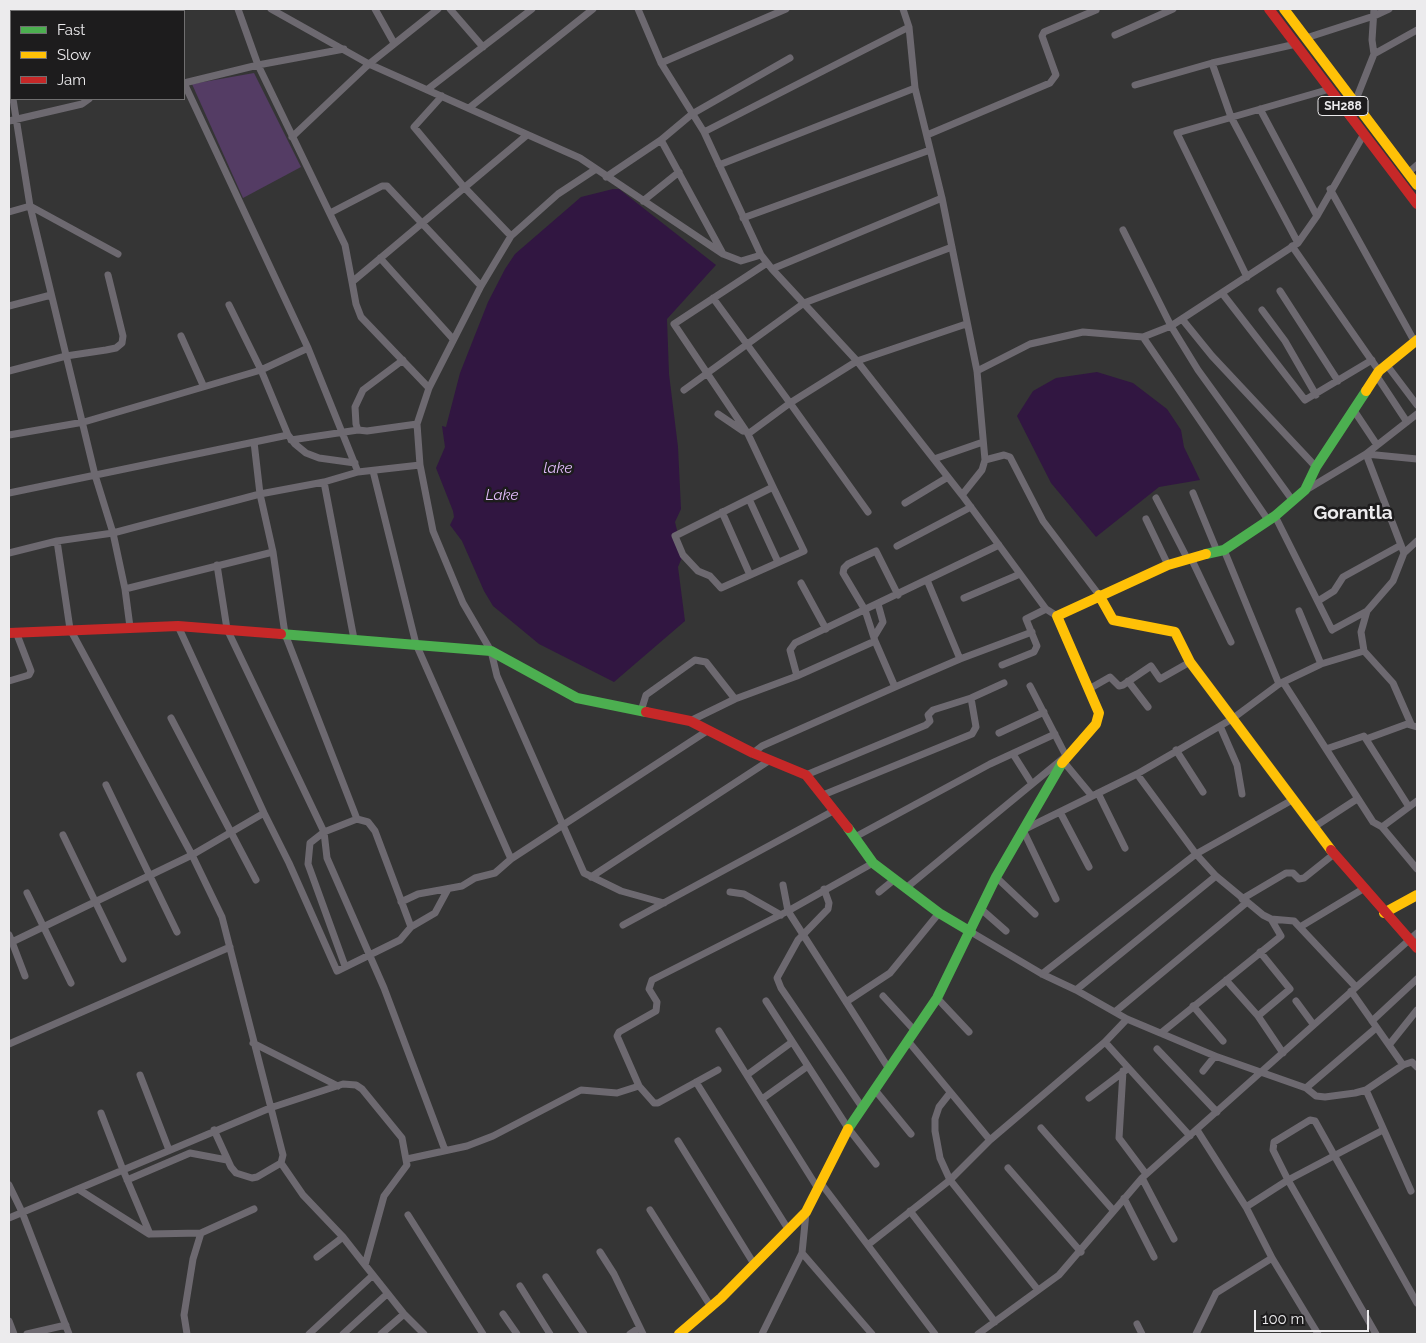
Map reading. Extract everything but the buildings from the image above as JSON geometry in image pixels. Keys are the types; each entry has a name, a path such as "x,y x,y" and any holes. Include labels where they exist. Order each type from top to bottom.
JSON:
{"street":[{"path":"238,9 258,65 347,250 356,304 361,316 430,388"},
{"path":"271,9 369,64 580,158 723,254 741,260 761,254"},
{"path":"375,9 394,43"},
{"path":"292,137 369,64 438,9"},
{"path":"450,9 483,46"},
{"path":"428,89 532,9"},
{"path":"469,108 593,9"},
{"path":"638,9 661,63 704,132 761,254 769,266 857,360 962,495 1046,609 1057,616 1099,713 1096,724 1065,758 906,888"},
{"path":"661,63 786,9"},
{"path":"903,9 909,26 915,88 942,198 977,371 985,460 982,470 962,495"},
{"path":"1115,35 1173,9"},
{"name":"SH288","path":"1269,9 1417,204"},
{"name":"SH288","path":"1284,9 1417,185"},
{"path":"1306,38 1389,9"},
{"path":"927,135 1050,83 1056,75 1042,36 1044,32 1096,10"},
{"path":"1356,102 1374,54 1372,40 1374,13"},
{"path":"704,132 909,26"},
{"path":"1374,54 1417,30"},
{"path":"1135,85 1212,63 1296,44"},
{"path":"185,83 258,65 344,49"},
{"path":"606,177 661,140 692,114 790,58"},
{"path":"1212,63 1231,118 1295,244 1372,360 1383,367 1417,405"},
{"path":"185,85 308,348 358,472"},
{"path":"719,164 915,88"},
{"path":"1246,277 1177,132 1330,89"},
{"path":"442,96 414,127 464,187 512,236"},
{"path":"13,100 12,120 30,206 96,475 113,533 125,589 130,628"},
{"path":"12,120 82,104 88,100"},
{"path":"1260,109 1317,216"},
{"path":"977,371 1030,344 1083,332 1143,337 1171,326 1295,244 1317,216 1330,189 1364,134"},
{"path":"352,282 527,135"},
{"path":"661,140 723,254"},
{"path":"743,218 930,150"},
{"path":"1408,173 1417,165"},
{"path":"596,169 558,194 512,236 481,286 430,388 417,424 420,465 433,531 463,603 492,650 496,676 584,873 630,894 664,903"},
{"path":"643,201 679,172"},
{"path":"330,213 382,186 387,186 481,286"},
{"path":"1305,490 1316,467 1353,409 1383,367 1395,360 1416,339 1330,189"},
{"path":"773,487 675,536 683,555 698,571 710,576 721,588 804,551 748,434 705,373 674,324 713,298 769,266 942,198"},
{"path":"9,212 30,206 118,254"},
{"path":"1124,230 1171,326 1203,377 1293,501"},
{"path":"684,390 804,303 952,247"},
{"path":"380,258 453,339"},
{"path":"9,371 66,356 116,348 122,343 124,336 108,275"},
{"path":"1280,291 1338,381"},
{"path":"1222,293 1303,399 1306,400 1316,395 1372,360"},
{"path":"9,306 51,295"},
{"path":"713,298 868,512"},
{"path":"229,304 261,370 290,437 306,453 319,458 355,464"},
{"path":"1262,310 1285,341 1316,395"},
{"path":"1182,319 1212,356 1316,467"},
{"path":"748,434 790,403 857,360 966,324"},
{"path":"180,336 203,385"},
{"path":"1143,337 1272,518 1318,600 1332,630 1367,611 1393,581 1404,553 1417,541"},
{"path":"9,435 84,422 203,385 261,370 308,348"},
{"path":"358,430 355,406 360,394 367,386 403,360"},
{"path":"1383,367 1407,422"},
{"path":"1353,409 1377,445"},
{"path":"718,414 748,434"},
{"path":"1057,616 1099,595 1168,565 1220,551 1272,518 1305,490 1366,454 1417,414"},
{"path":"9,493 254,442 417,424"},
{"path":"254,442 260,494 273,552 285,634 356,819"},
{"path":"934,459 984,442"},
{"path":"1366,454 1417,459"},
{"path":"1366,454 1404,553"},
{"path":"985,460 1004,455 1010,457 1043,521 1099,595 1113,620 1175,632 1190,662 1334,854 1384,913 1413,936 1417,948"},
{"path":"9,553 57,541 113,533 260,494 324,482 358,472 420,465"},
{"path":"373,470 416,644 511,859"},
{"path":"905,503 948,477"},
{"path":"324,482 354,639"},
{"path":"1193,493 1281,683 1373,822 1382,827 1417,869"},
{"path":"1156,498 1189,558 1231,642"},
{"path":"749,499 778,562"},
{"path":"897,546 971,507"},
{"path":"722,512 750,575"},
{"path":"1146,519 1168,565"},
{"path":"57,541 70,629 192,855 222,917 283,1155 281,1163 263,1176 252,1178 236,1173 227,1160 214,1130"},
{"path":"797,676 791,646 999,545"},
{"path":"1318,600 1334,591 1343,577 1401,545"},
{"path":"896,687 874,639 865,610 843,573 848,564 873,551 879,553 898,595"},
{"path":"125,589 273,552"},
{"path":"217,565 227,629 324,832 327,858 384,988 445,1150"},
{"path":"964,598 1020,574"},
{"path":"927,580 960,659"},
{"path":"801,583 826,629"},
{"path":"690,721 735,699 797,676 874,639 883,622 878,604"},
{"path":"1002,665 1034,652 1037,646 1026,619 1046,609"},
{"path":"1299,611 1321,664"},
{"path":"1326,749 1360,736 1366,738 1414,726 1393,683 1364,651 1361,632 1367,611"},
{"path":"178,626 264,813 290,863 337,970 400,940 411,927 435,912 448,889"},
{"path":"9,681 29,675 31,671 12,632 178,626 492,650 577,698 690,721 753,753 806,775 835,810 873,863 895,880 939,913 1042,974 1116,1011 1127,1019 1215,1056 1306,1088 1316,1096 1325,1097 1366,1090 1403,1065 1412,1062 1417,1067"},
{"path":"753,753 762,746 960,659 1032,632"},
{"path":"1023,830 1137,774 1232,719 1281,683 1321,664 1364,651"},
{"path":"641,711 646,695 695,660 706,662 735,699"},
{"path":"1089,689 1110,677 1119,686 1146,667 1151,666 1160,679 1190,662"},
{"path":"1128,681 1148,707"},
{"path":"806,775 926,725 930,721 930,712 971,698 1004,683"},
{"path":"1030,686 1065,758 1095,795 1125,848"},
{"path":"823,795 972,734 976,727 971,698"},
{"path":"999,733 1044,712"},
{"path":"170,718 256,880"},
{"path":"1220,726 1237,765 1242,794"},
{"path":"401,902 418,894 458,888 475,878 495,872 511,859 707,731"},
{"path":"855,837 990,764 1055,734"},
{"path":"1366,738 1408,807"},
{"path":"1176,750 1203,792"},
{"path":"1013,754 1032,784"},
{"path":"762,1334 802,1253 806,1212 818,1185 848,1128 936,998 972,932 996,877 1065,758"},
{"path":"590,877 770,760"},
{"path":"1137,774 1196,854 1216,876 1244,901 1271,919 1281,936 1161,1033"},
{"path":"106,785 177,932"},
{"path":"1042,974 1196,854 1294,799"},
{"path":"1314,826 1357,799"},
{"path":"1382,827 1417,801"},
{"path":"623,925 835,810"},
{"path":"1060,812 1089,867"},
{"path":"26,976 10,938 43,927 192,855 264,813"},
{"path":"345,966 308,864 310,844 324,832 356,819 364,819 368,822 375,831 411,927"},
{"path":"1023,830 1056,899"},
{"path":"63,835 123,959"},
{"path":"1116,1011 1244,901 1286,873 1293,873 1299,879 1304,878 1334,854"},
{"path":"718,1070 658,1104 651,1102 639,1086 617,1036 619,1032 656,1011 657,1002 649,989 652,980 785,913 824,889 873,863"},
{"path":"1076,990 1216,876"},
{"path":"996,877 1035,914"},
{"path":"880,892 895,880"},
{"path":"783,885 785,913"},
{"path":"824,889 829,903 828,909 803,935 778,973 778,983 862,1108"},
{"path":"1300,926 1363,889"},
{"path":"730,892 744,894 785,913 803,935 889,1069"},
{"path":"27,893 71,983"},
{"path":"1384,913 1417,895"},
{"path":"981,909 1006,930"},
{"path":"846,1002 890,973 939,913"},
{"path":"1271,919 1294,921 1300,926 1353,989 1376,1028 1403,1065"},
{"path":"978,1334 1059,1275 1081,1252 1113,1210 1144,1176 1413,936"},
{"path":"9,1044 230,947"},
{"path":"1258,1016 1290,989 1260,952"},
{"path":"1372,1021 1417,979"},
{"path":"1226,980 1258,1016 1282,1053"},
{"path":"883,996 915,1031"},
{"path":"936,998 970,1032"},
{"path":"766,1001 848,1128 876,1164"},
{"path":"1296,1001 1313,1024"},
{"path":"1193,1006 1223,1041"},
{"path":"1389,1045 1417,1010"},
{"path":"869,1244 950,1180 990,1140 1106,1042 1127,1019"},
{"path":"1306,1088 1376,1028"},
{"path":"719,1031 818,1185 869,1244 935,1334"},
{"path":"908,1041 990,1140"},
{"path":"747,1075 792,1042"},
{"path":"1106,1042 1126,1070 1190,1136"},
{"path":"253,1043 338,1086"},
{"path":"1157,1048 1217,1112"},
{"path":"1203,1071 1215,1056"},
{"path":"762,1099 808,1066"},
{"path":"1089,1098 1126,1070"},
{"path":"1126,1070 1119,1138 1144,1176 1174,1239"},
{"path":"140,1075 169,1150"},
{"path":"696,1082 788,1229"},
{"path":"9,1218 270,1108 338,1086 356,1085 402,1138 407,1159 405,1169 389,1187 384,1196 365,1265"},
{"path":"407,1159 467,1146 493,1136 581,1090 617,1093 639,1086"},
{"path":"875,1090 911,1134"},
{"path":"1366,1090 1411,1191"},
{"path":"950,1093 939,1107 935,1131 940,1158 950,1180 1038,1290"},
{"path":"101,1113 150,1234"},
{"path":"1376,1334 1288,1180 1273,1146 1274,1142 1310,1120 1315,1121 1417,1303"},
{"path":"1042,1128 1113,1210"},
{"path":"1197,1130 1246,1207 1272,1258 1318,1334"},
{"path":"1246,1207 1288,1180 1383,1130"},
{"path":"678,1141 754,1264"},
{"path":"127,1180 190,1154 227,1160"},
{"path":"281,1163 303,1195 343,1237 387,1294 424,1334"},
{"path":"1008,1168 1081,1252"},
{"path":"9,1185 22,1212 69,1334"},
{"path":"78,1189 150,1234 201,1234 254,1209"},
{"path":"1124,1198 1154,1257"},
{"path":"650,1210 711,1306"},
{"path":"910,1211 995,1322"},
{"path":"679,1334 711,1306 806,1212"},
{"path":"408,1215 483,1334"},
{"path":"187,1334 184,1315 192,1259 201,1234"},
{"path":"317,1257 343,1237"},
{"path":"600,1252 614,1274 641,1331 630,1334"},
{"path":"802,1253 872,1334"},
{"path":"1196,1334 1216,1292 1272,1258"},
{"path":"309,1334 372,1276"},
{"path":"546,1277 584,1334"},
{"path":"520,1286 550,1334"},
{"path":"343,1334 387,1294"},
{"path":"382,1334 404,1314"},
{"path":"503,1314 517,1334"},
{"path":"9,1321 14,1334"},
{"path":"1137,1324 1142,1334"},
{"path":"27,1334 66,1325"}],"shaded area":[{"path":"254,73 301,167 243,198 192,84"}],"water":[{"name":"lake","path":"619,189 716,265 667,319 669,374 678,447 681,509 675,522 683,555 678,567 685,621 614,682 539,644 493,606 484,591 462,541 450,525 454,517 453,511 436,468 445,447 442,426 446,427 460,373 488,302 505,269 515,254 581,197"},
{"path":"1097,372 1133,383 1167,409 1181,430 1184,447 1200,480 1159,487 1096,537 1051,483 1017,416 1033,391 1056,378"}],"traffic: fast":[{"path":"1206,554 1224,550 1275,516 1305,490 1316,467 1366,391"},
{"path":"281,634 491,651 577,698 646,712"},
{"path":"848,1129 937,998 996,877 1062,763"},
{"path":"848,828 873,863 939,913 971,932"}],"traffic: slow":[{"path":"1284,9 1417,185"},
{"path":"1366,391 1379,371 1417,340"},
{"path":"1062,763 1096,724 1099,713 1057,616 1168,565 1206,554"},
{"path":"1099,595 1113,620 1175,632 1190,662 1331,850"},
{"path":"1384,913 1417,895"},
{"path":"679,1334 721,1298 806,1212 848,1129"}],"traffic: jam":[{"path":"1269,9 1417,204"},
{"path":"9,633 178,626 281,634"},
{"path":"646,712 690,721 753,753 806,775 848,828"},
{"path":"1331,850 1417,948"}],"district":[{"name":"Gorantla","path":"1353,513"}],"water label":[{"name":"Lake","path":"502,495"}]}
